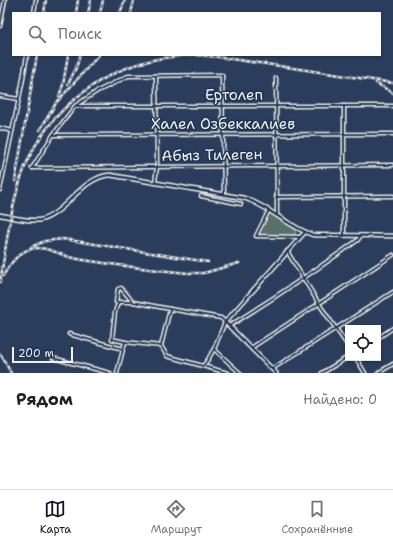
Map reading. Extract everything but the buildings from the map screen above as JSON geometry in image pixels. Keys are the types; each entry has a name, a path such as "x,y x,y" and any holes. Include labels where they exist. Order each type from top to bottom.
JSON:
{"main road":[{"path":"0,215 32,220 44,219 56,212 90,182 104,176 116,176 224,194 249,200 269,210 305,232 317,236 393,236"},
{"path":"276,373 225,322 305,232"}],"street":[{"path":"0,26 5,0"},
{"path":"34,12 36,0"},
{"path":"0,190 27,56"},
{"path":"53,135 75,106 96,92 128,76 222,75 224,194"},
{"path":"155,182 158,167 156,76"},
{"path":"276,78 277,215"},
{"path":"0,96 19,99"},
{"name":"Ертолеп","path":"75,106 393,106"},
{"path":"344,106 344,236"},
{"path":"0,128 12,131"},
{"name":"Халел Озбеккалиев","path":"53,135 393,134"},
{"name":"Абыз Тилеген","path":"53,135 32,168 393,165"},
{"path":"201,196 241,204"},
{"path":"276,197 393,196"},
{"path":"269,210 256,233 256,236 300,237"},
{"path":"229,326 271,301 358,240 360,236"},
{"path":"287,251 319,304 345,342"},
{"path":"251,348 393,255"},
{"path":"133,302 121,288 119,288 116,302 118,302 114,312 112,339 161,346"},
{"path":"272,369 393,292"},
{"path":"118,302 133,302 220,318 225,322 214,349 203,366"},
{"path":"170,309 161,346 167,356 228,373"},
{"path":"381,336 393,328"},
{"path":"70,334 123,349"},
{"path":"117,373 125,342"},
{"path":"214,349 238,372"},
{"path":"53,358 110,373"},
{"path":"322,373 345,359"},
{"path":"358,361 366,373"},
{"path":"378,373 393,364"}],"green space":[{"path":"269,213 294,228 296,232 295,234 291,236 257,235"}],"railway":[{"path":"44,12 46,0"},
{"path":"76,12 78,0"},
{"path":"88,12 91,0"},
{"path":"100,12 103,0"},
{"path":"120,12 125,0"},
{"path":"131,12 134,0"},
{"path":"15,181 37,56"},
{"path":"59,96 63,85 68,56"},
{"path":"68,84 76,68 80,56"},
{"path":"40,130 56,103 98,56"},
{"path":"0,282 11,216 21,178 41,136 55,118 90,87 110,76 131,66 153,60 180,56"},
{"path":"206,56 393,83"},
{"path":"376,83 393,93"},
{"path":"31,247 45,241 63,239 208,262"},
{"path":"3,276 17,256 25,251 35,248 50,250 82,260 188,273 204,273 239,263"},
{"path":"0,353 11,373"}]}
